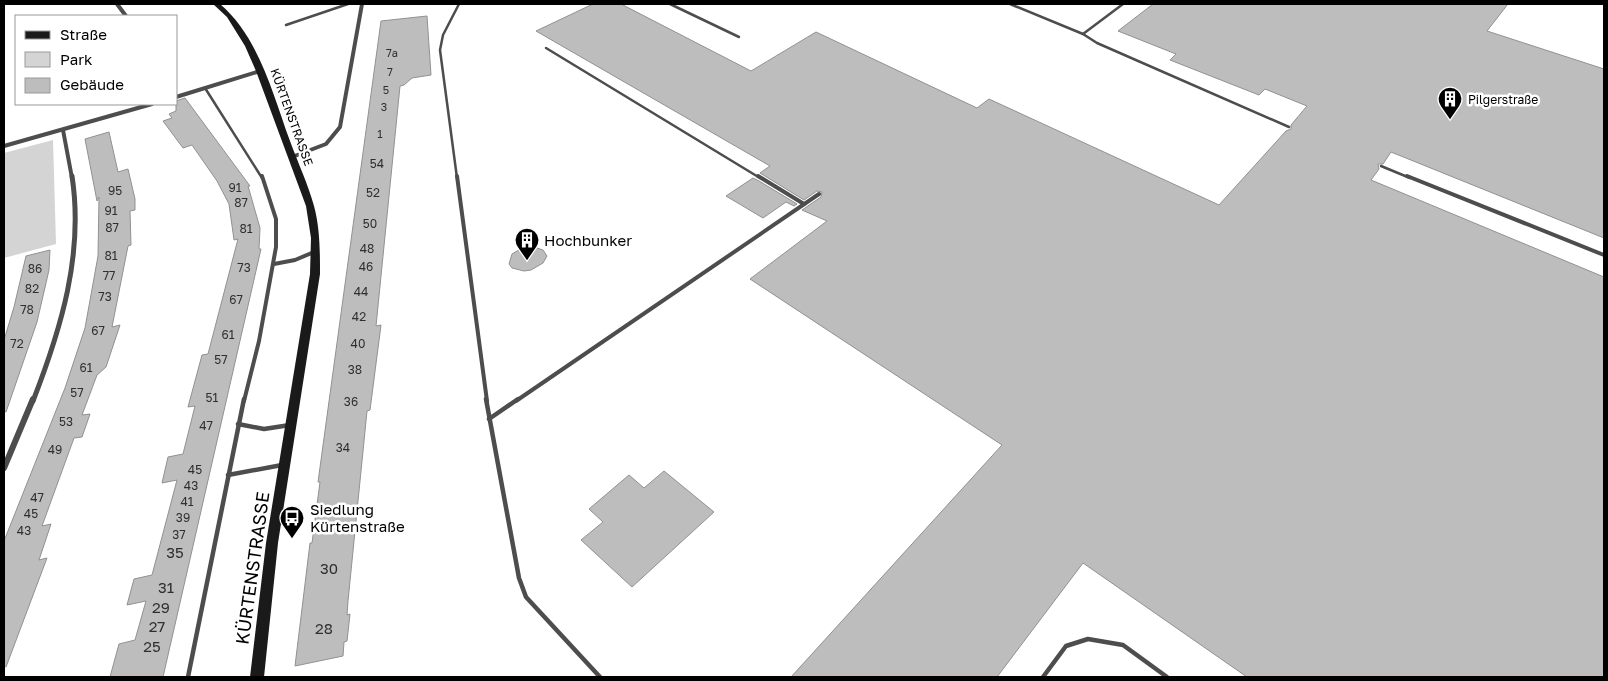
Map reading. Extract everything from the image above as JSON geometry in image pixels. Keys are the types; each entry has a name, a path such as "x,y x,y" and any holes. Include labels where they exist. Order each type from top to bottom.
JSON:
{"main road":[{"name":"KÜRTENSTRASSE","path":"216,4 235,24 249,46 260,71 310,206 315,251 316,274 290,425 266,583 257,677"}],"street":[{"path":"117,4 125,15"},
{"path":"292,157 317,149 331,141 340,127 362,4"},
{"path":"178,96 260,71"},
{"path":"4,146 149,105"},
{"path":"4,468 46,368 67,295 76,221 63,130"}],"lane":[{"path":"286,25 348,4"},
{"path":"459,4 443,35 440,50 489,419 519,578 526,597 600,677"},
{"path":"670,4 739,37"},
{"path":"1010,4 1083,34 1097,43 1289,127"},
{"path":"1083,34 1123,4"},
{"path":"546,48 804,204"},
{"path":"188,677 238,424 259,341 274,264 276,219 265,183 255,164 222,117 205,88"},
{"path":"1381,166 1604,255"},
{"path":"489,419 819,194"},
{"path":"274,264 295,260 315,251"},
{"path":"238,424 264,429 290,425"},
{"name":"KÜRTENSTRASSE","path":"228,475 284,464"},
{"path":"1044,677 1066,646 1088,639 1123,644 1167,677"}],"green space":[{"path":"53,140 56,244 4,258 4,153"}],"building":[{"path":"593,4 621,4 751,71 816,32 977,108 989,99 1219,205 1286,131 1291,129 1291,125 1307,106 1265,89 1259,95 1170,60 1176,54 1118,31 1153,4 1508,4 1487,31 1604,69 1604,238 1391,152 1383,164 1378,164 1379,169 1371,180 1604,277 1604,677 1247,677 1083,563 997,677 791,677 1002,445 750,279 827,221 802,210 821,197 822,192 817,191 804,200 760,173 770,166 536,31"},
{"path":"427,16 431,75 412,78 400,86 376,326 381,325 370,410 367,411 348,601 347,615 350,614 347,641 344,642 343,656 295,666 310,543 312,543 320,482 318,482 381,21"},
{"path":"185,98 250,186 248,186 260,228 259,249 261,249 163,677 110,677 119,644 135,640 146,601 127,605 134,579 152,575 177,480 162,483 168,457 183,454 195,406 188,407 202,355 208,354 238,239 234,240 229,204 217,181 192,145 183,148 163,121 172,118 169,114 176,111 178,100"},
{"path":"109,132 118,172 128,169 135,199 135,210 130,211 131,245 128,246 112,327 120,325 106,367 97,375 82,415 90,414 82,437 74,438 42,526 51,524 39,560 47,558 6,667 4,666 4,541 65,388 85,328 98,256 99,197 97,201 85,139"},
{"path":"753,178 797,204 794,206 786,202 763,218 726,196"},
{"name":"Hochbunker","path":"531,246 543,250 547,256 543,263 531,270 524,271 512,268 509,264 512,254 524,247"},
{"path":"50,250 49,270 37,322 6,412 4,411 4,340 26,256"},
{"path":"664,471 714,512 632,587 581,540 603,522 589,509 629,475 644,488"}],"place":[{"name":"Pilgerstraße","path":"1450,120"},
{"name":"Hochbunker","path":"527,261"},
{"name":"Siedlung Kürtenstraße","path":"292,539"}]}
